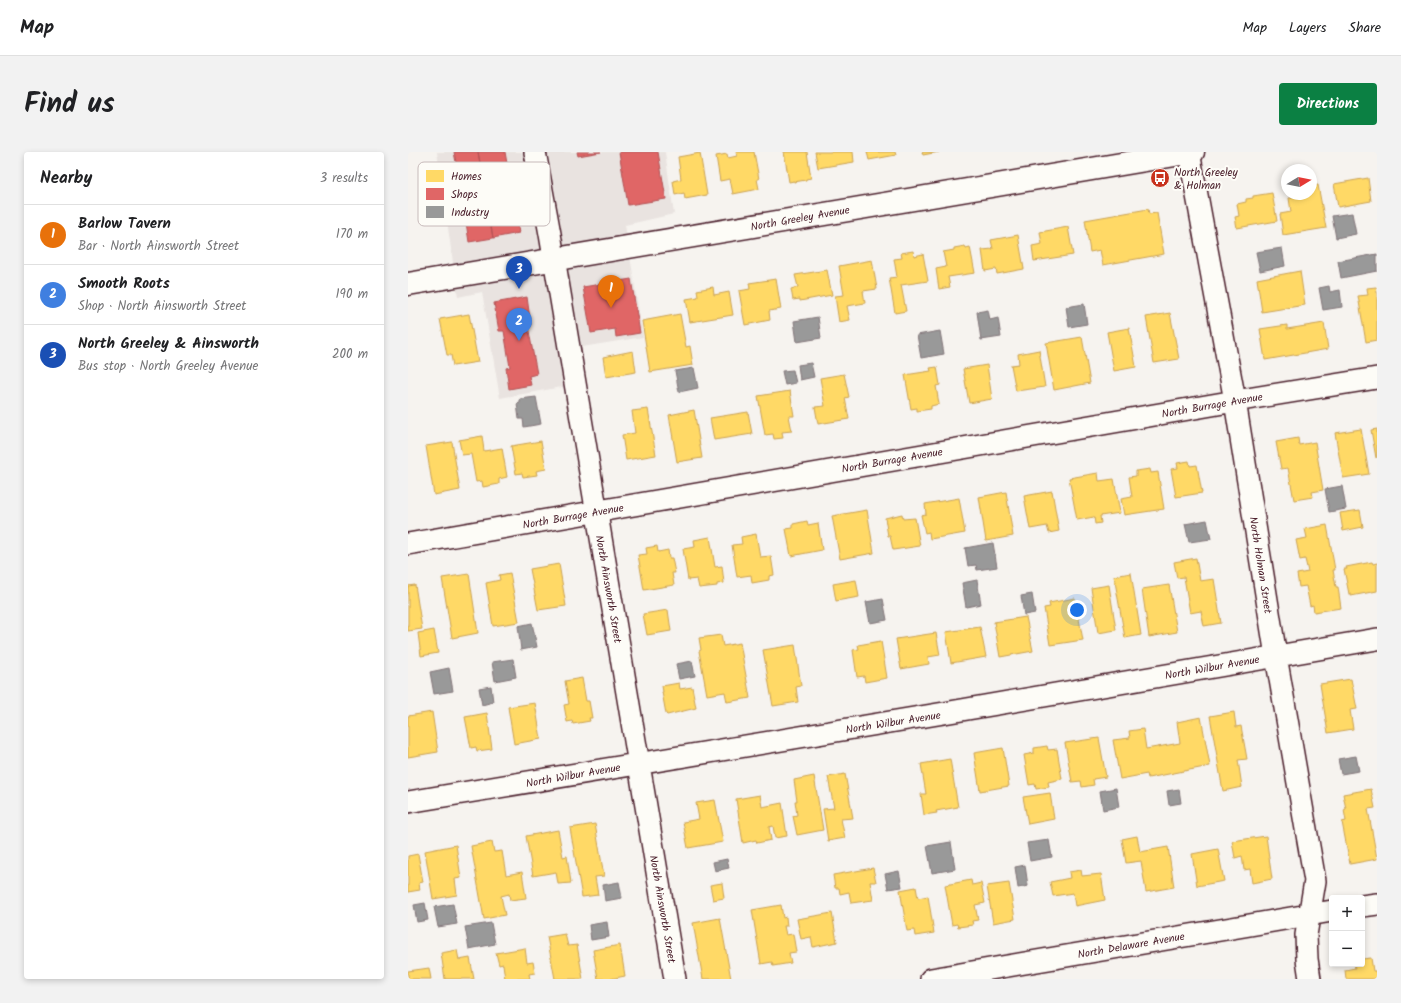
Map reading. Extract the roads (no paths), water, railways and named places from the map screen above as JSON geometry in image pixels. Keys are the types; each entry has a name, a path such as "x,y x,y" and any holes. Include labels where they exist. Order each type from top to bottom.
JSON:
{"main road":[{"name":"North Greeley Avenue","path":"408,284 1193,152"}],"street":[{"name":"North Ainsworth Street","path":"534,152 536,162"},
{"name":"North Holman Street","path":"1189,152 1235,401 1276,656 1315,881 1306,936 1310,979"},
{"name":"North Ainsworth Street","path":"548,226 638,764 676,979"},
{"name":"North Burrage Avenue","path":"408,544 1235,401 1377,378"},
{"name":"North Wilbur Avenue","path":"408,802 952,712 1377,639"},
{"path":"1365,906 1377,904"},
{"name":"North Delaware Avenue","path":"931,979 1329,912"}],"place":[{"name":"North Greeley & Holman","path":"1160,178"},
{"name":"North Greeley & Ainsworth","path":"519,289"},
{"name":"Barlow Tavern","path":"611,308"},
{"name":"Smooth Roots","path":"519,341"}]}
